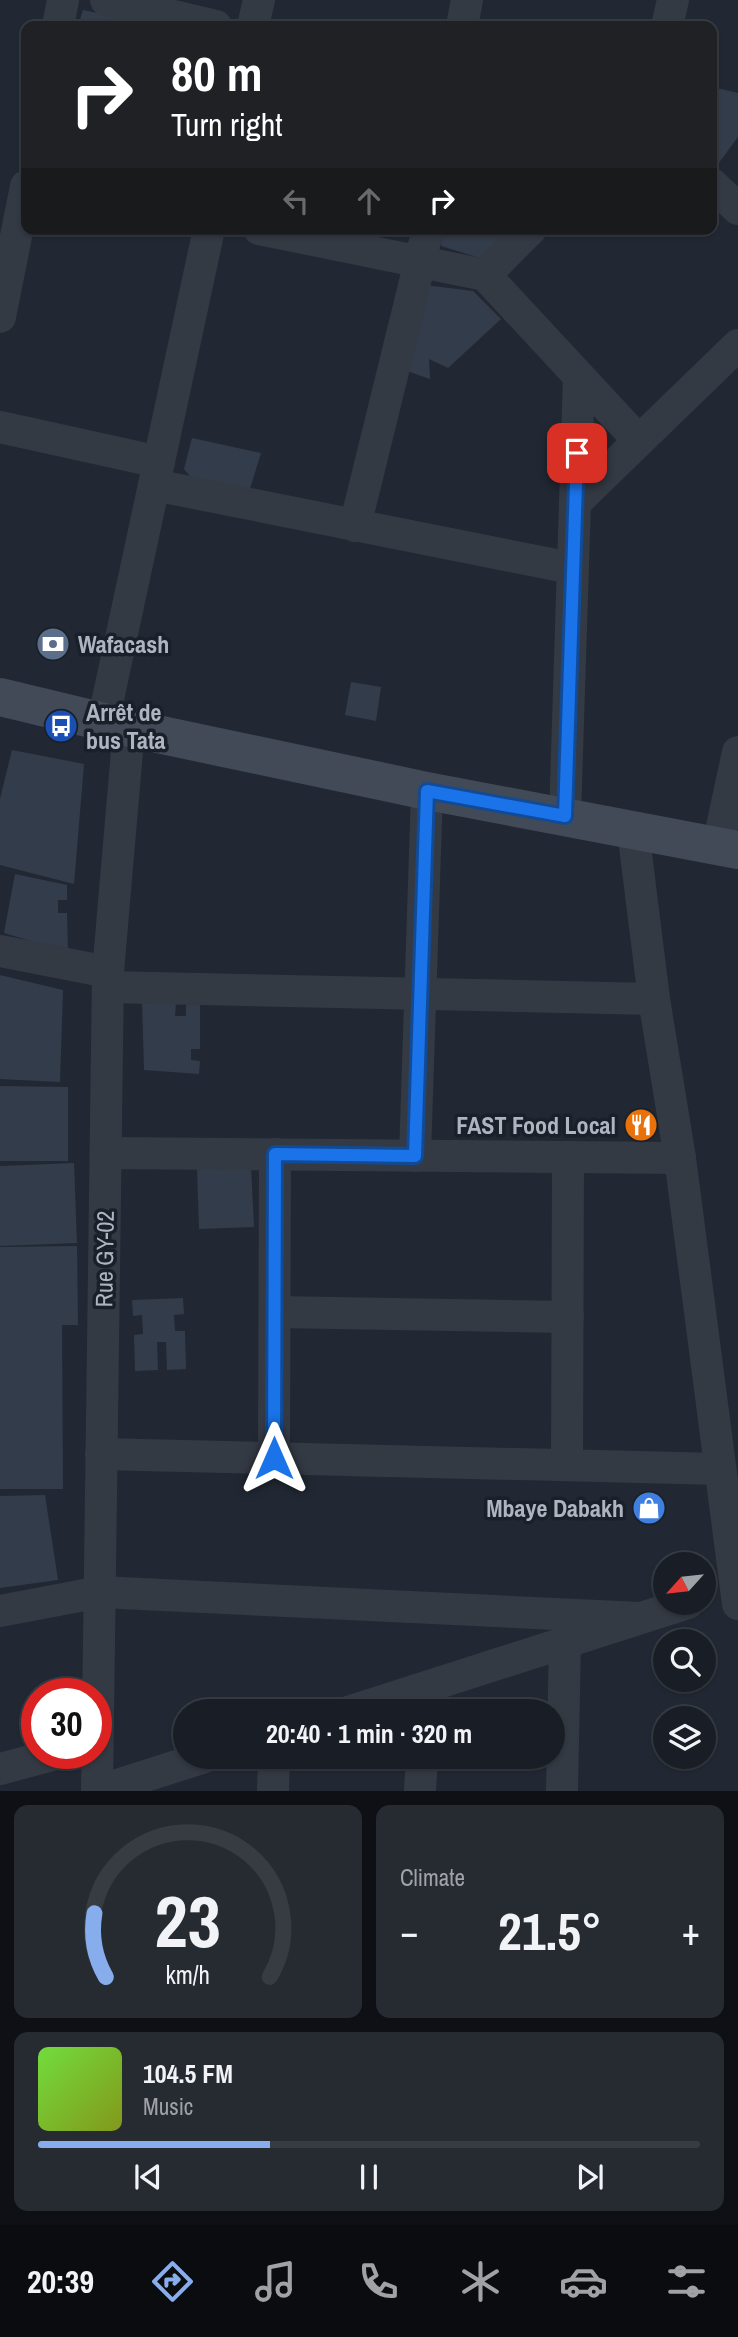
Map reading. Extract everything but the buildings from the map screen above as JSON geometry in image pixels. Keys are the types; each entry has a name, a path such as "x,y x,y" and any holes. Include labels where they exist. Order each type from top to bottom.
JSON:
{"street":[{"path":"59,21 63,0"},
{"path":"106,0 195,21"},
{"path":"254,21 259,0"},
{"path":"464,21 467,0"},
{"path":"668,21 673,0"},
{"path":"717,189 738,209"},
{"path":"0,317 17,191"},
{"name":"Rue GY-02","path":"98,1678 108,980 116,725 156,474 208,235"},
{"path":"289,235 485,275 639,441"},
{"path":"355,526 427,235"},
{"path":"485,275 525,235"},
{"path":"575,503 738,345"},
{"path":"565,816 579,377"},
{"path":"0,427 156,474 355,526 571,568"},
{"path":"0,697 116,725 427,791 728,848 738,752"},
{"path":"415,1156 427,791"},
{"path":"634,830 654,999 680,1158 736,1585 716,1593"},
{"path":"0,951 108,980 420,994 654,999"},
{"path":"106,1153 680,1158"},
{"path":"274,1458 275,1154"},
{"path":"567,1465 568,1157"},
{"path":"275,1312 568,1317"},
{"path":"102,1454 720,1469"},
{"path":"0,1611 100,1592 640,1619"},
{"path":"426,1699 565,1642 653,1615"},
{"path":"562,1791 565,1642"},
{"path":"0,1769 21,1763"},
{"path":"98,1791 173,1767"},
{"name":"Rue GY-02","path":"98,1769 98,1791"},
{"path":"273,1791 274,1769"},
{"path":"420,1791 421,1769"}],"place":[{"name":"Wafacash","path":"53,644"},
{"name":"Arrêt de bus Tata","path":"61,726"},
{"name":"FAST Food Local","path":"641,1125"},
{"name":"Mbaye Dabakh","path":"649,1508"}],"route":[{"path":"274,1458 275,1154 415,1156 427,791 565,816 571,568 577,453"}]}
